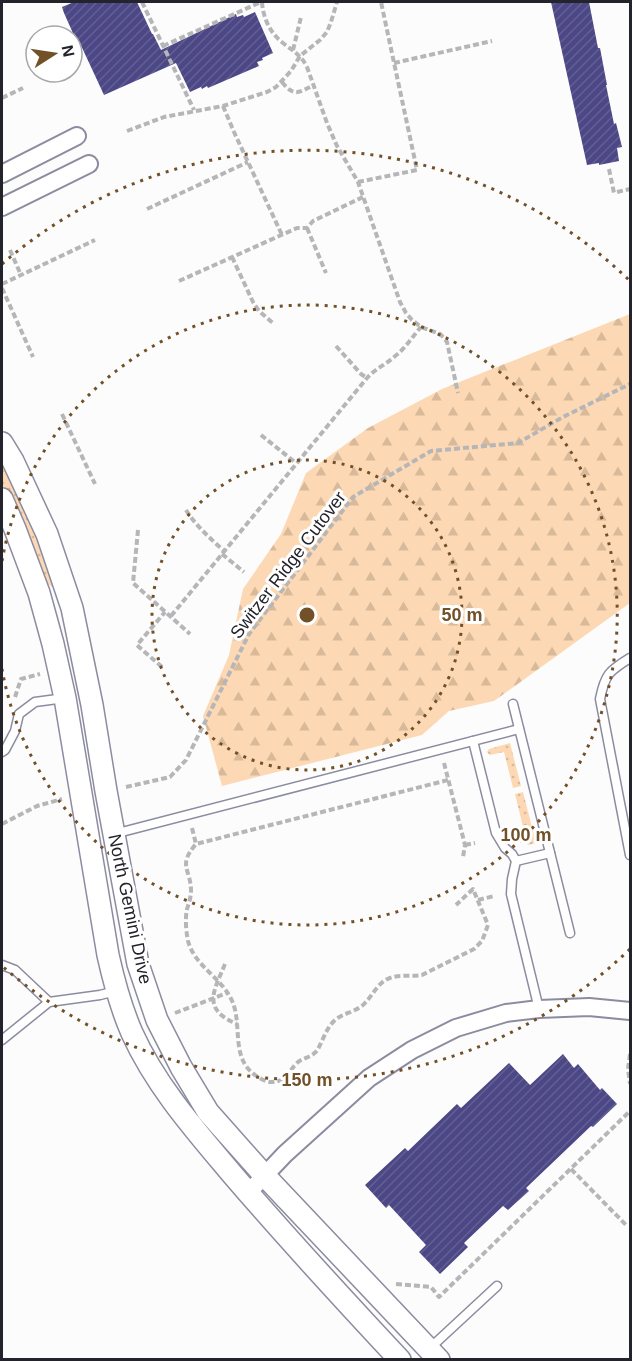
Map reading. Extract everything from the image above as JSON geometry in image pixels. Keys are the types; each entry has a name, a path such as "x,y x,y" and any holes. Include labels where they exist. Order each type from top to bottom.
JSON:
{"street":[{"path":"2,174 77,136"},
{"path":"2,207 89,164"},
{"name":"North Gemini Drive","path":"2,442 47,534 72,608 92,705 138,964 157,1020 208,1112 264,1175 434,1354"},
{"name":"North Gemini Drive","path":"2,499 39,593 53,644 65,698 108,955 116,991 132,1034 183,1116 248,1193 400,1359"},
{"path":"248,1193 285,1154 369,1078 412,1050 456,1028 506,1013 539,1009 588,1007 630,1011"}],"lane":[{"path":"630,658 607,675 600,699 630,855"},
{"path":"2,752 15,731 19,714 35,702 65,698"},
{"path":"513,704 570,933"},
{"path":"114,834 519,729"},
{"path":"473,741 496,833 516,861 511,894 539,1009"},
{"path":"516,861 550,853"},
{"path":"2,965 15,970 49,1002"},
{"path":"2,1040 49,1002 116,991"},
{"path":"434,1354 497,1286"}],"path":[{"path":"142,2 194,110"},
{"path":"163,46 261,2 263,16 275,35 300,56 307,67 334,139 358,182 400,302 406,313 421,327 440,334 447,342 458,393"},
{"path":"127,131 164,117 223,106 267,92 282,82 300,56 327,32 337,2"},
{"path":"358,182 417,170 381,2"},
{"path":"293,50 301,16"},
{"path":"394,63 492,41"},
{"path":"282,82 291,92 295,93 314,85"},
{"path":"2,98 23,88"},
{"path":"223,106 282,235"},
{"path":"147,209 248,162"},
{"path":"609,169 615,192 630,189"},
{"path":"179,281 297,228 307,228 313,221 363,197"},
{"path":"307,228 326,273"},
{"path":"2,284 95,240"},
{"path":"10,250 21,275"},
{"path":"232,257 253,302 274,324"},
{"path":"2,288 33,357"},
{"path":"171,616 367,378 401,351 421,327"},
{"path":"336,346 367,378"},
{"name":"Switzer Ridge Cutover","path":"123,788 170,777 186,760 249,634 353,497 431,451 518,443 563,417 630,384"},
{"path":"62,414 95,484"},
{"path":"261,435 296,463"},
{"path":"186,510 195,523 244,572"},
{"path":"138,530 133,583 190,634"},
{"path":"162,668 137,645 165,612"},
{"path":"15,697 21,679 44,673"},
{"path":"441,750 465,845 463,857"},
{"path":"448,780 196,844 189,852 186,866 191,888 186,916 188,940 200,964 218,981 235,1010 239,1051 243,1062 249,1071 271,1082 285,1078 295,1064 312,1056 334,1021 364,1004 381,983 390,978 422,975 474,949 482,941 488,925 473,889 456,905"},
{"path":"2,824 37,806 66,798"},
{"path":"465,845 475,843"},
{"path":"477,900 494,896"},
{"path":"225,963 213,998 220,1015 237,1024"},
{"path":"171,1014 227,993"},
{"path":"630,1054 628,1069 630,1084"},
{"path":"391,1284 431,1287 439,1297 630,1111"},
{"path":"571,1169 627,1227"}],"green space":[{"path":"630,314 630,603 494,701 449,711 422,735 222,786 203,716 229,655 243,589 281,534 306,473 368,428 442,389"},
{"path":"2,455 19,489 57,586 51,587 46,584 2,486"},
{"path":"510,743 521,786 513,788 504,752 490,755 487,752 489,749"},
{"path":"523,792 536,843 528,845 520,836 509,831 523,827 515,794"}],"building":[{"path":"74,2 137,2 161,50 236,14 237,17 243,15 244,17 255,12 273,53 257,62 259,66 208,88 207,86 202,89 201,87 190,92 176,63 104,95 84,52 84,24 69,24 62,7"},
{"path":"551,2 589,2 614,124 616,123 622,147 617,148 619,161 587,165"},
{"path":"563,1054 574,1068 578,1064 600,1090 602,1088 617,1104 526,1188 529,1191 508,1210 503,1206 464,1243 468,1247 440,1274 419,1252 426,1245 389,1205 386,1208 365,1185 405,1148 408,1151 457,1104 461,1108 509,1063 530,1085"}]}
